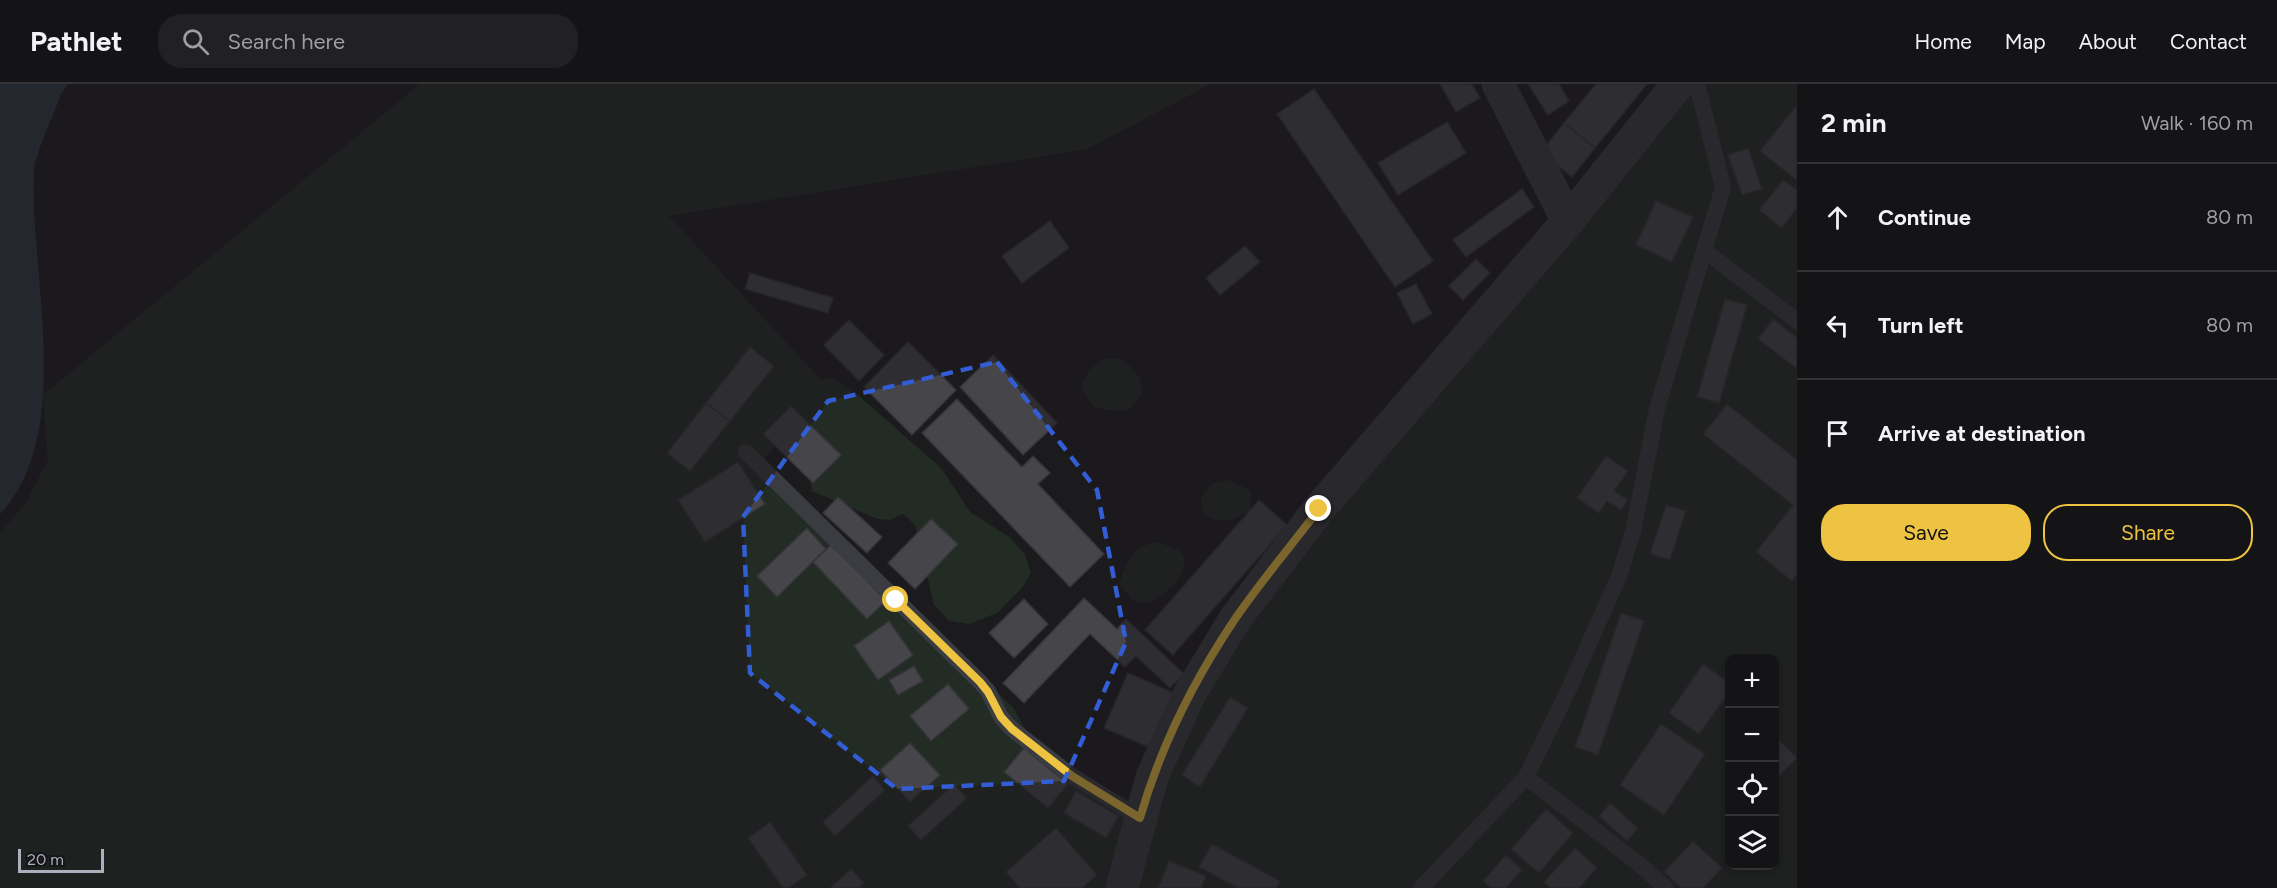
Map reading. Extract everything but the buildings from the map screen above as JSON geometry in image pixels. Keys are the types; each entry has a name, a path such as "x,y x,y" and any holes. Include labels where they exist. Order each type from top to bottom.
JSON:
{"street":[{"path":"1498,84 1568,221"},
{"path":"1122,888 1152,777 1190,695 1235,619 1319,509 1568,221 1678,84"}],"lane":[{"path":"1421,888 1526,777 1567,693 1619,576 1633,532 1657,409 1723,187 1697,84"},
{"path":"1705,252 1797,321"},
{"path":"746,452 980,682 1001,717 1012,729 1072,776 1140,818"},
{"path":"1526,777 1638,863 1666,888"}],"highlighted area":[{"path":"997,362 1097,490 1126,642 1064,781 897,789 750,673 743,517 828,401"}],"shaded area":[{"path":"0,84 68,84 61,94 45,133 34,172 34,212 44,350 43,397 37,440 23,480 0,514"},
{"path":"420,84 1211,84 1087,149 669,216 821,380 832,377 856,393 942,469 970,512 1008,536 1025,554 1031,573 1022,588 997,613 969,624 949,621 934,605 915,525 903,514 890,520 877,519 812,491 801,416 764,459 1014,709 1027,732 1089,783 1155,811 1238,623 1678,84 1797,84 1797,888 0,888 0,533 26,503 48,460 43,395"},
{"path":"1104,359 1123,359 1139,377 1143,393 1128,410 1108,410 1093,406 1081,387 1089,370"},
{"path":"1229,480 1251,491 1250,511 1222,521 1203,515 1201,497 1213,483"},
{"path":"1158,542 1179,550 1185,558 1181,575 1173,586 1148,603 1133,601 1119,584 1125,568 1131,556 1141,547"}],"route":[{"path":"896,600 980,682 1001,717 1012,729 1072,776 1140,818 1152,777 1190,695 1235,619 1319,509"}]}
